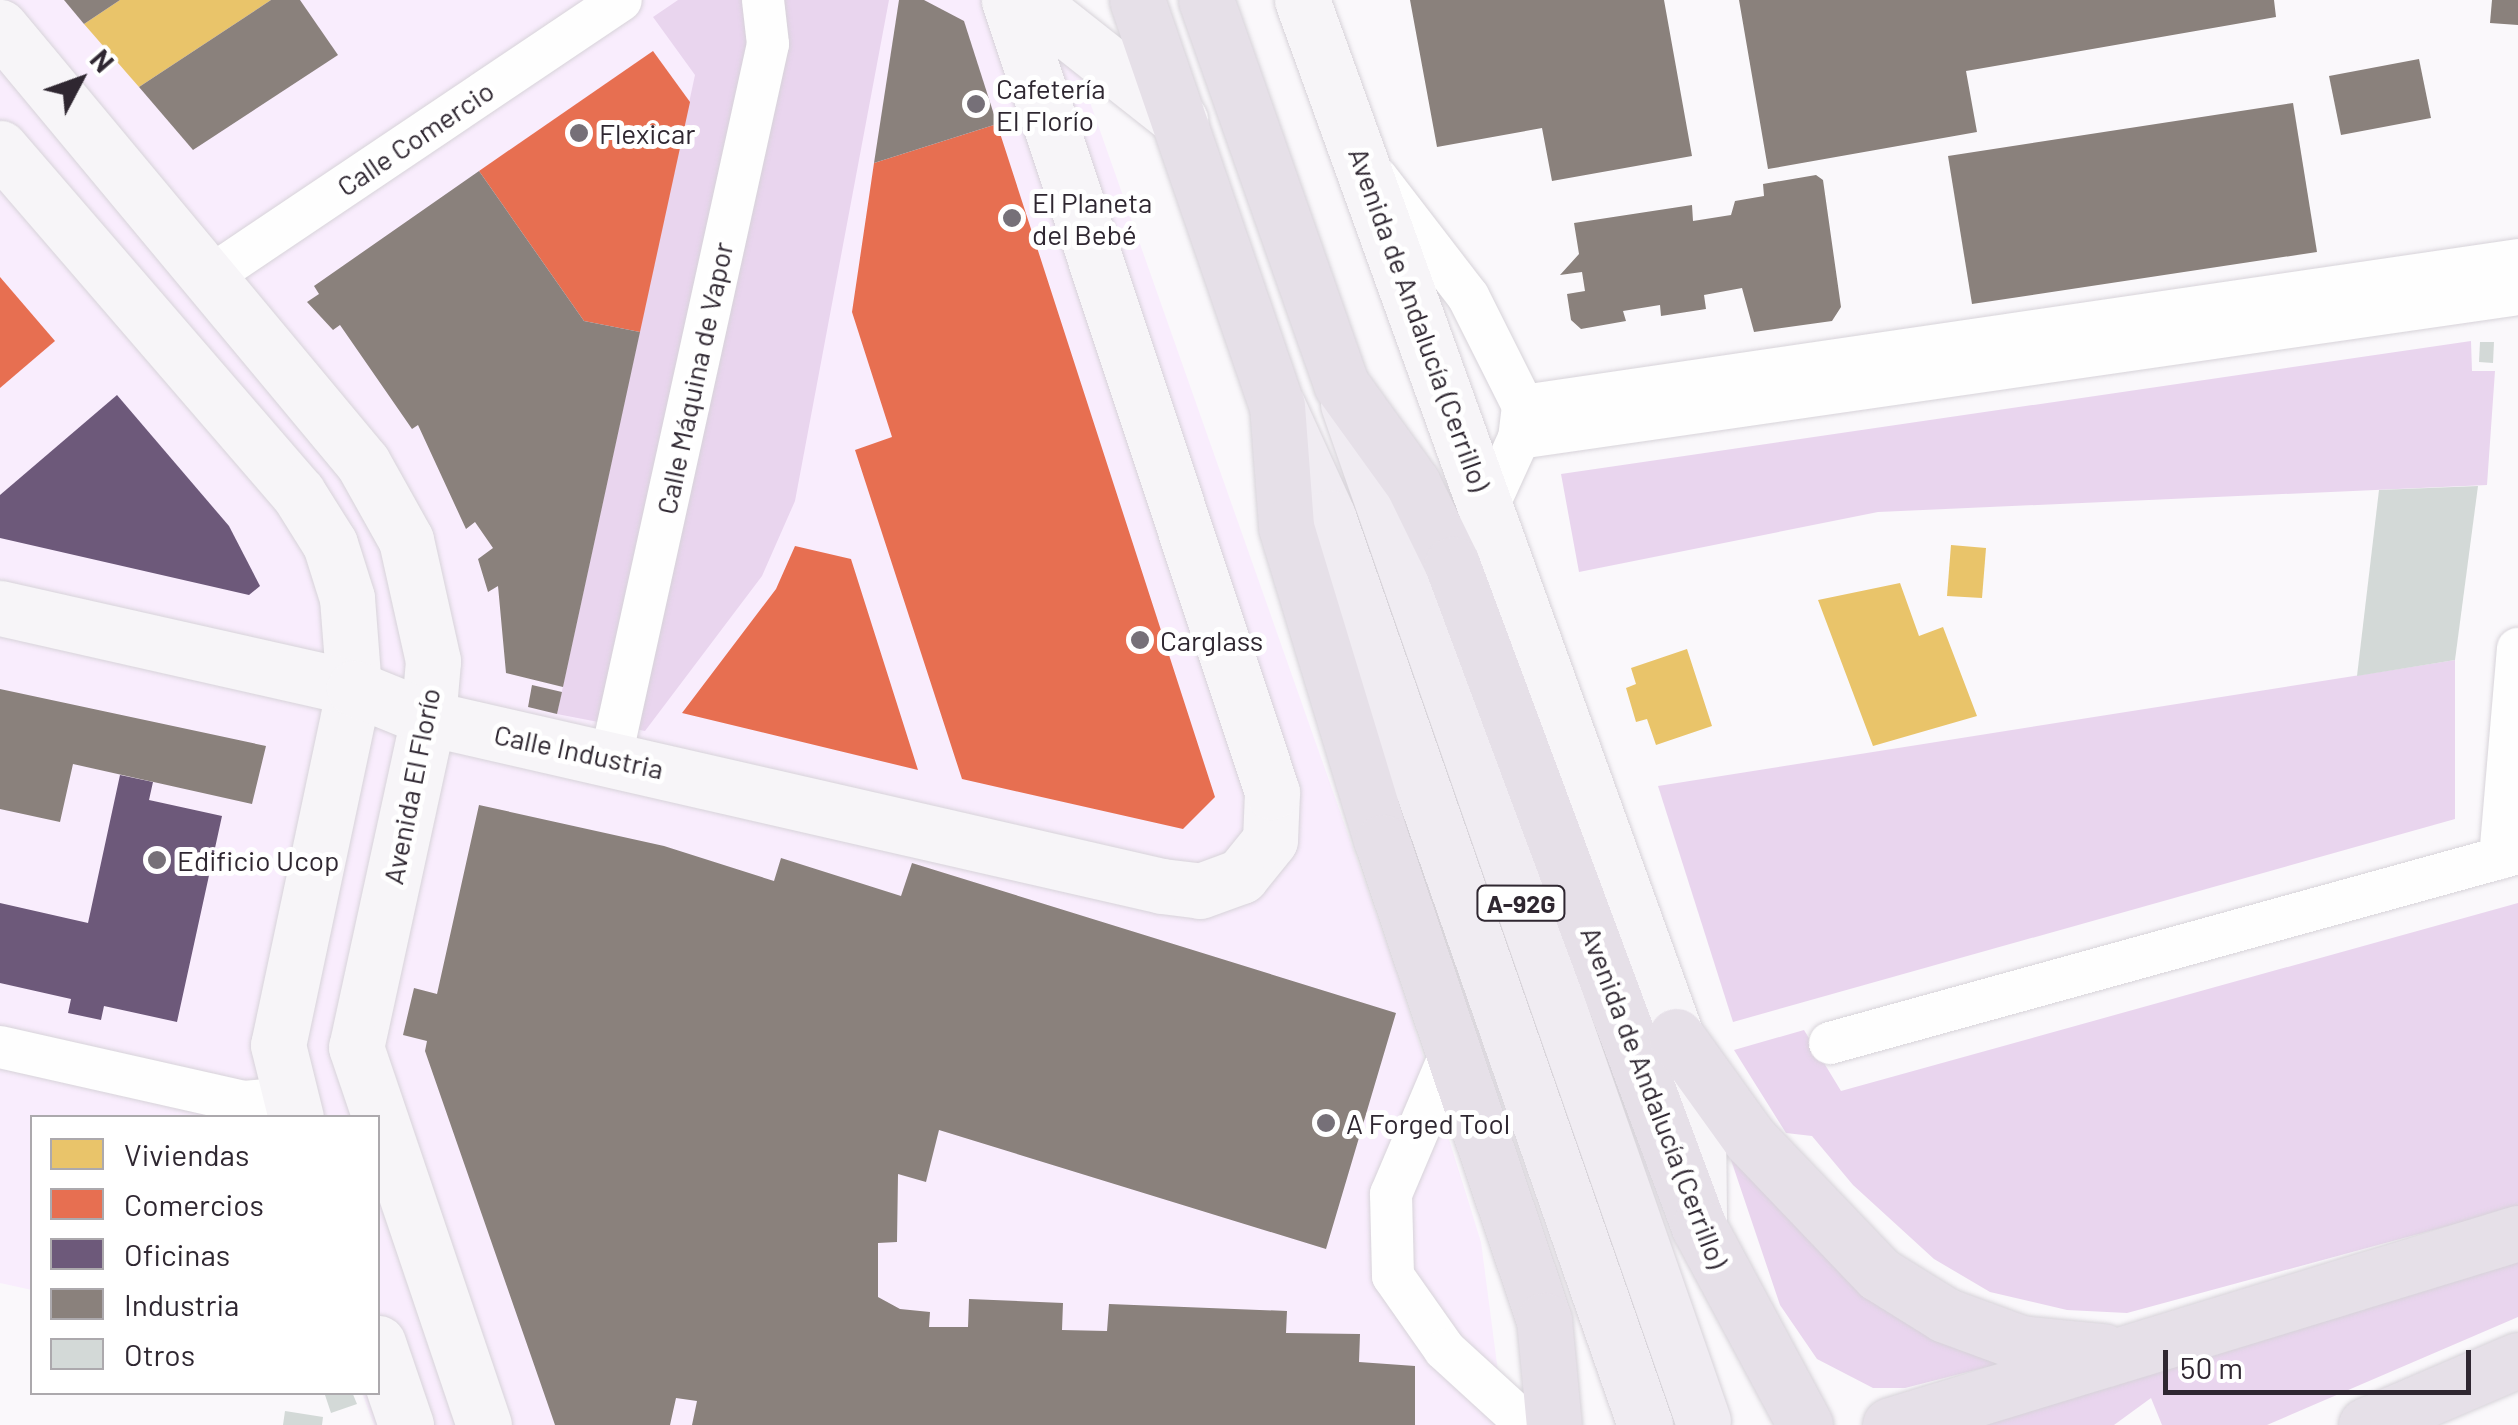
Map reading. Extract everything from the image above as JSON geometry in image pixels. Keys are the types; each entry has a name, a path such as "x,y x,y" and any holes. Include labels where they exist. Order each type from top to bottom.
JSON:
{"highway":[{"name":"A-92G","path":"1138,0 1277,406"},
{"name":"Avenida de Andalucía (Cerrillo)","path":"1206,0 1342,384 1412,484 1452,564 1699,1227 1804,1425"},
{"path":"1277,406 1286,527 1544,1320 1554,1425"},
{"path":"1676,1036 1750,1139 1879,1274 1944,1315 2022,1344 2131,1354"},
{"path":"1890,1425 2518,1234"},
{"path":"2366,1425 2518,1360"}],"main road":[{"name":"Calle Industria","path":"0,608 354,688 428,718 1162,886 1200,891 1241,876 1270,840 1272,792 1009,0"},
{"path":"1028,0 1180,120"},
{"name":"Avenida de Andalucía (Cerrillo)","path":"1302,0 1488,506 1676,1036 1698,1119 1699,1227"},
{"name":"Avenida El Florío","path":"0,27 362,463 406,540 433,661 428,718 356,1047 377,1115"},
{"path":"0,148 298,493 330,544 348,598 354,688 278,1046 293,1108 362,1073"},
{"path":"148,321 209,278"},
{"name":"Avenida de Andalucía (Cerrillo)","path":"1342,384 1703,1421"},
{"name":"A-92G","path":"1277,406 1328,517 1645,1425"},
{"name":"Avenida El Florío","path":"380,1125 484,1425"},
{"path":"380,1349 406,1425"}],"street":[{"name":"Calle Comercio","path":"209,278 621,0"},
{"name":"Calle Máquina de Vapor","path":"611,758 768,44 764,0"},
{"path":"1362,158 1468,296 1521,422 1488,506"},
{"path":"1521,422 2518,260"},
{"path":"1521,422 2518,294"},
{"path":"1830,1043 2509,856 2518,649"},
{"path":"0,1047 244,1102 293,1108"},
{"path":"1453,1048 1391,1194 1392,1276 1445,1350 1526,1425"}],"shaded area":[{"path":"0,0 1054,0 1399,979 1481,1242 1505,1425 374,1425 363,1395 380,1395 380,1115 30,1115 30,1290 0,1283"},
{"path":"678,0 889,0 795,501 762,576 645,731 557,714 695,75 653,17"},
{"path":"2471,341 2472,371 2495,371 2487,485 1878,512 1579,572 1561,474"},
{"path":"2455,660 2455,819 1733,1022 1658,786"},
{"path":"2518,903 2518,1207 2127,1313 2067,1310 1990,1292 1934,1259 1853,1185 1812,1136 1786,1133 1734,1050 1804,1030 1841,1091"},
{"path":"1729,1154 1849,1282 2003,1363 1905,1388 1873,1388 1817,1359 1780,1305"},
{"path":"2518,1256 2518,1317 2267,1425 2162,1425 2151,1398 2114,1425 1973,1425"}],"building: Viviendas":[{"path":"120,0 271,0 139,87 84,24"},
{"path":"1951,545 1986,548 1982,598 1947,596"},
{"path":"1900,583 1919,636 1943,627 1977,716 1873,746 1818,600"},
{"path":"1687,649 1712,726 1656,745 1647,719 1636,722 1626,688 1636,684 1631,668"}],"building: Comercios":[{"path":"653,51 690,102 640,332 584,321 479,171"},
{"path":"997,124 1215,797 1183,829 962,779 855,450 892,437 852,312 874,163"},
{"path":"0,277 55,341 0,388"},
{"path":"795,546 851,559 918,770 682,713 776,589"}],"building: Oficinas":[{"path":"117,395 229,526 260,586 249,595 0,538 0,495"},
{"name":"Edificio Ucop","path":"120,775 153,782 149,800 222,816 177,1022 104,1006 101,1020 68,1013 71,999 0,983 0,903 88,923"}],"building: Industria":[{"path":"64,0 120,0 84,24"},
{"path":"271,0 300,0 338,55 193,150 139,87"},
{"path":"899,0 924,0 964,21 997,124 874,163"},
{"path":"1410,0 1664,0 1692,156 1552,181 1542,128 1437,147"},
{"path":"1739,0 2274,0 2276,17 1966,71 1977,132 1768,169"},
{"path":"2492,0 2518,0 2518,25 2490,23"},
{"path":"2419,59 2431,118 2341,135 2329,76"},
{"path":"2293,103 2317,252 1972,304 1948,156"},
{"path":"479,171 584,321 640,332 563,687 506,673 498,586 488,592 478,559 493,548 475,522 466,529 418,425 412,429 340,325 333,330 307,302 319,294 314,286"},
{"path":"1816,175 1823,180 1841,307 1832,321 1754,332 1742,288 1704,295 1706,309 1661,316 1660,305 1623,311 1626,321 1581,329 1571,320 1567,294 1585,291 1582,272 1560,275 1579,254 1574,223 1692,205 1693,221 1731,215 1735,201 1764,196 1763,184"},
{"path":"532,685 562,692 557,714 528,707"},
{"path":"0,689 266,746 252,804 73,764 60,822 0,809"},
{"path":"479,805 664,846 774,881 781,858 901,896 912,863 1396,1013 1326,1249 939,1130 926,1182 898,1174 897,1242 878,1243 878,1297 900,1309 930,1312 929,1327 968,1327 969,1299 1063,1303 1062,1330 1107,1331 1109,1304 1287,1311 1286,1333 1360,1334 1359,1362 1415,1366 1415,1425 692,1425 697,1401 676,1398 670,1425 555,1425 425,1051 427,1041 403,1035 414,988 437,994"}],"building: Otros":[{"path":"2480,342 2494,342 2493,363 2479,362"},
{"path":"2478,486 2455,660 2357,676 2379,490"},
{"path":"325,1395 353,1395 357,1404 331,1413"},
{"path":"285,1411 323,1417 322,1425 283,1425"}],"place":[{"name":"Cafetería El Florío","path":"976,104"},
{"name":"Flexicar","path":"579,133"},
{"name":"El Planeta del Bebé","path":"1012,218"},
{"name":"Carglass","path":"1140,640"},
{"name":"Edificio Ucop","path":"157,860"},
{"name":"A Forged Tool","path":"1326,1123"}]}
